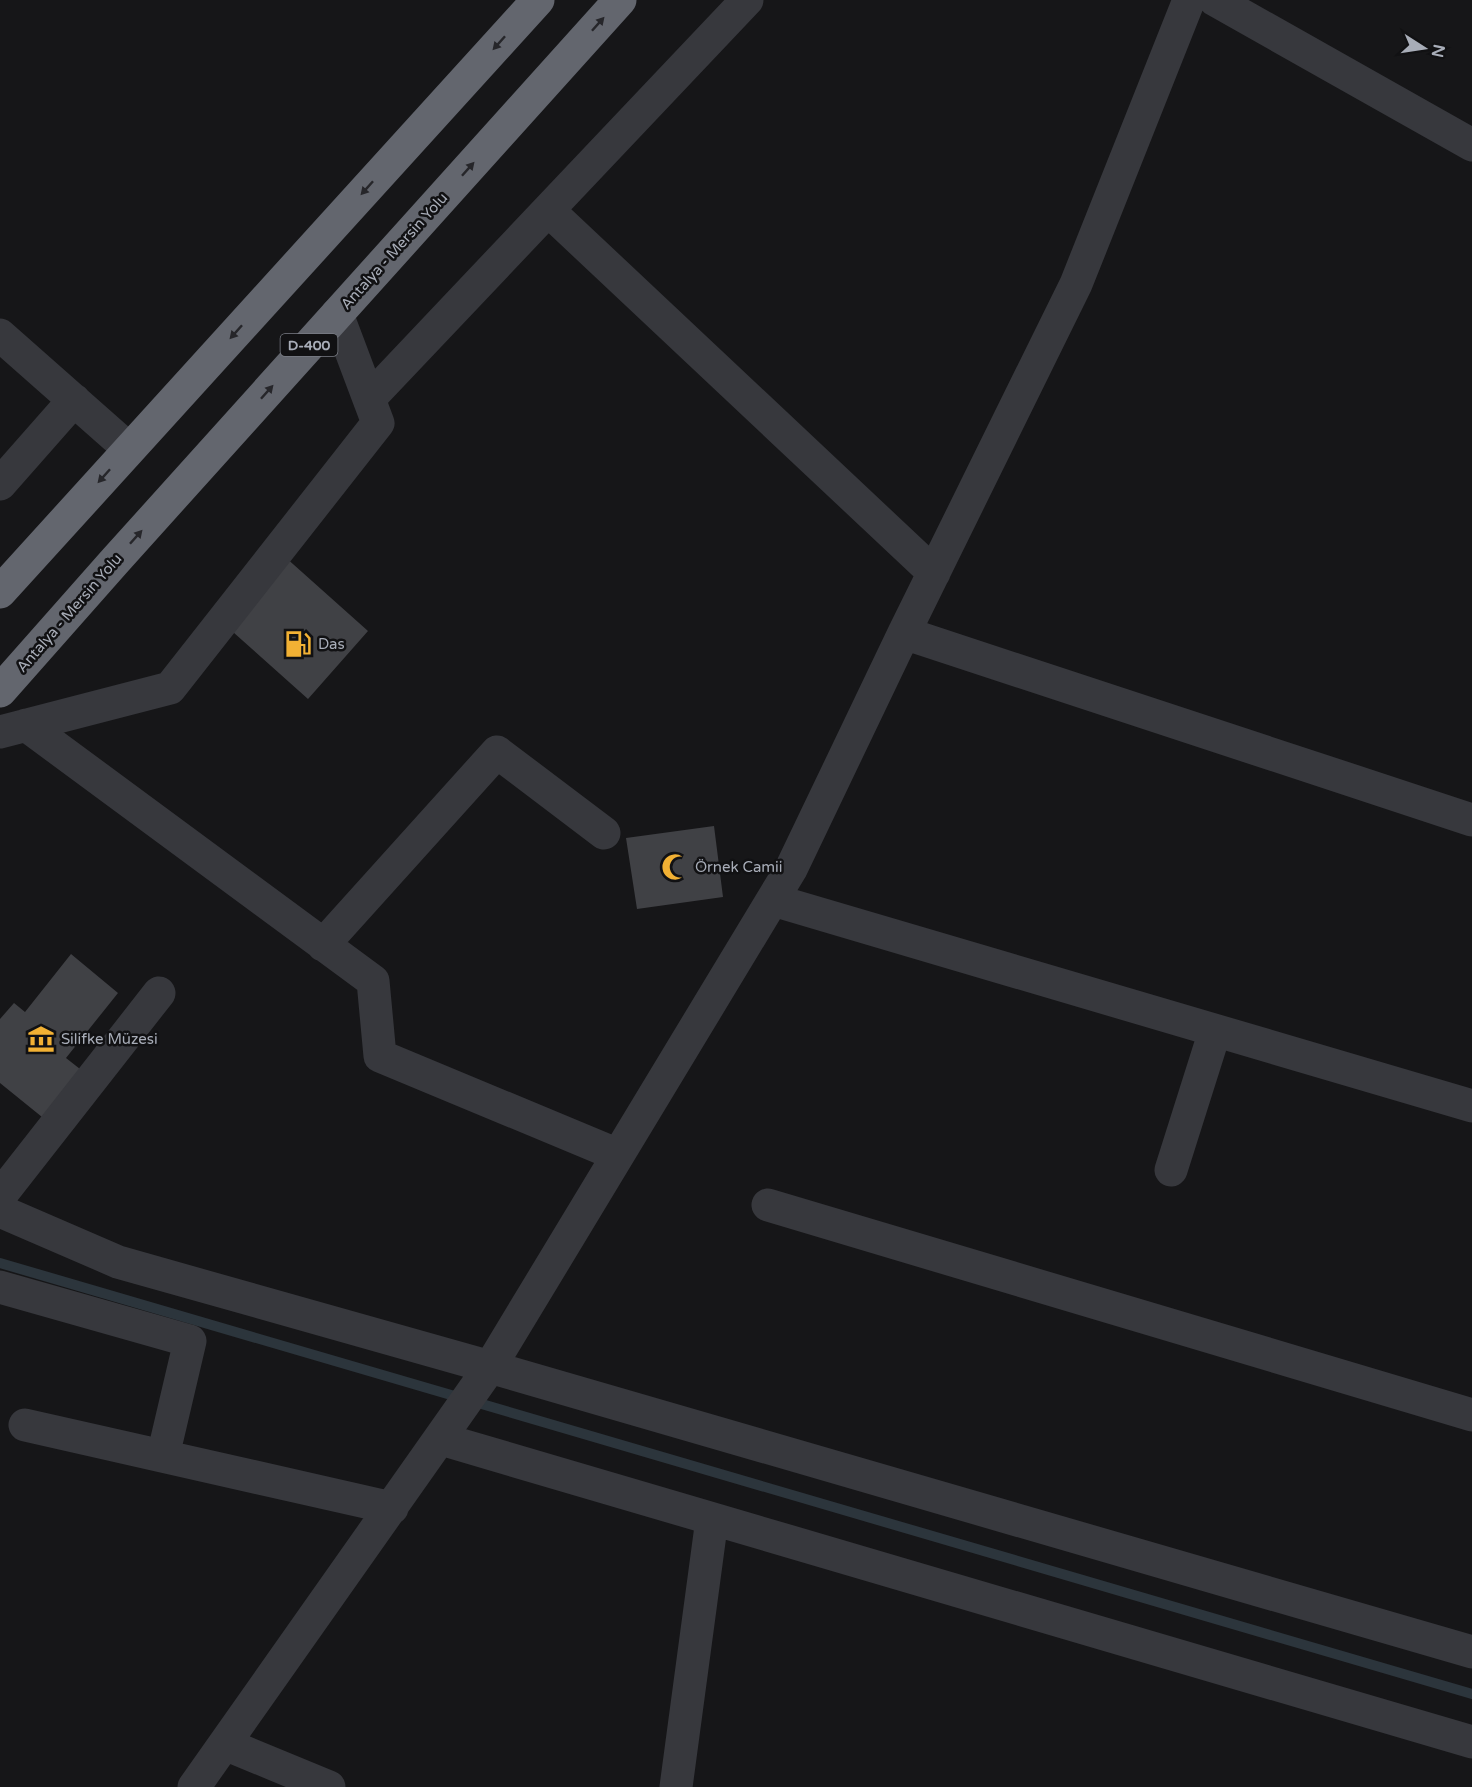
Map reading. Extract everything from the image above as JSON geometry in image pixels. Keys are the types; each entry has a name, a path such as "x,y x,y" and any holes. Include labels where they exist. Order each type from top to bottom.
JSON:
{"highway":[{"path":"0,592 538,0"},
{"name":"Antalya - Mersin Yolu","path":"0,691 620,0"}],"street":[{"path":"369,399 747,0"},
{"path":"194,1787 490,1367 791,869 1076,284 1189,0"},
{"path":"1215,0 1472,145"},
{"path":"548,210 934,573"},
{"path":"13,729 170,688 378,423 337,314"},
{"path":"0,335 129,449"},
{"path":"0,484 74,400"},
{"path":"904,633 1472,820"},
{"path":"13,729 373,981 380,1056 618,1155"},
{"path":"323,945 497,752 604,833"},
{"path":"773,900 1472,1107"},
{"path":"0,1196 159,993"},
{"path":"1171,1170 1215,1031"},
{"path":"768,1205 1472,1415"},
{"path":"0,1211 118,1263 490,1367 1472,1652"},
{"path":"0,1287 190,1341 163,1456"},
{"path":"25,1425 392,1508"},
{"path":"441,1439 1472,1742"},
{"path":"676,1787 712,1519"},
{"path":"225,1744 328,1787"}],"building":[{"path":"284,556 368,631 308,699 224,624"},
{"name":"Örnek Camii","path":"714,826 723,897 637,909 626,838"},
{"name":"Silifke Müzesi","path":"71,954 118,993 66,1058 80,1069 42,1117 0,1083 0,1019 14,1003 25,1012"}],"waterway":[{"path":"0,1263 1472,1694"}],"place":[{"name":"Das","path":"298,644"},
{"name":"Örnek Camii","path":"675,867"},
{"name":"Silifke Müzesi","path":"41,1039"}]}
